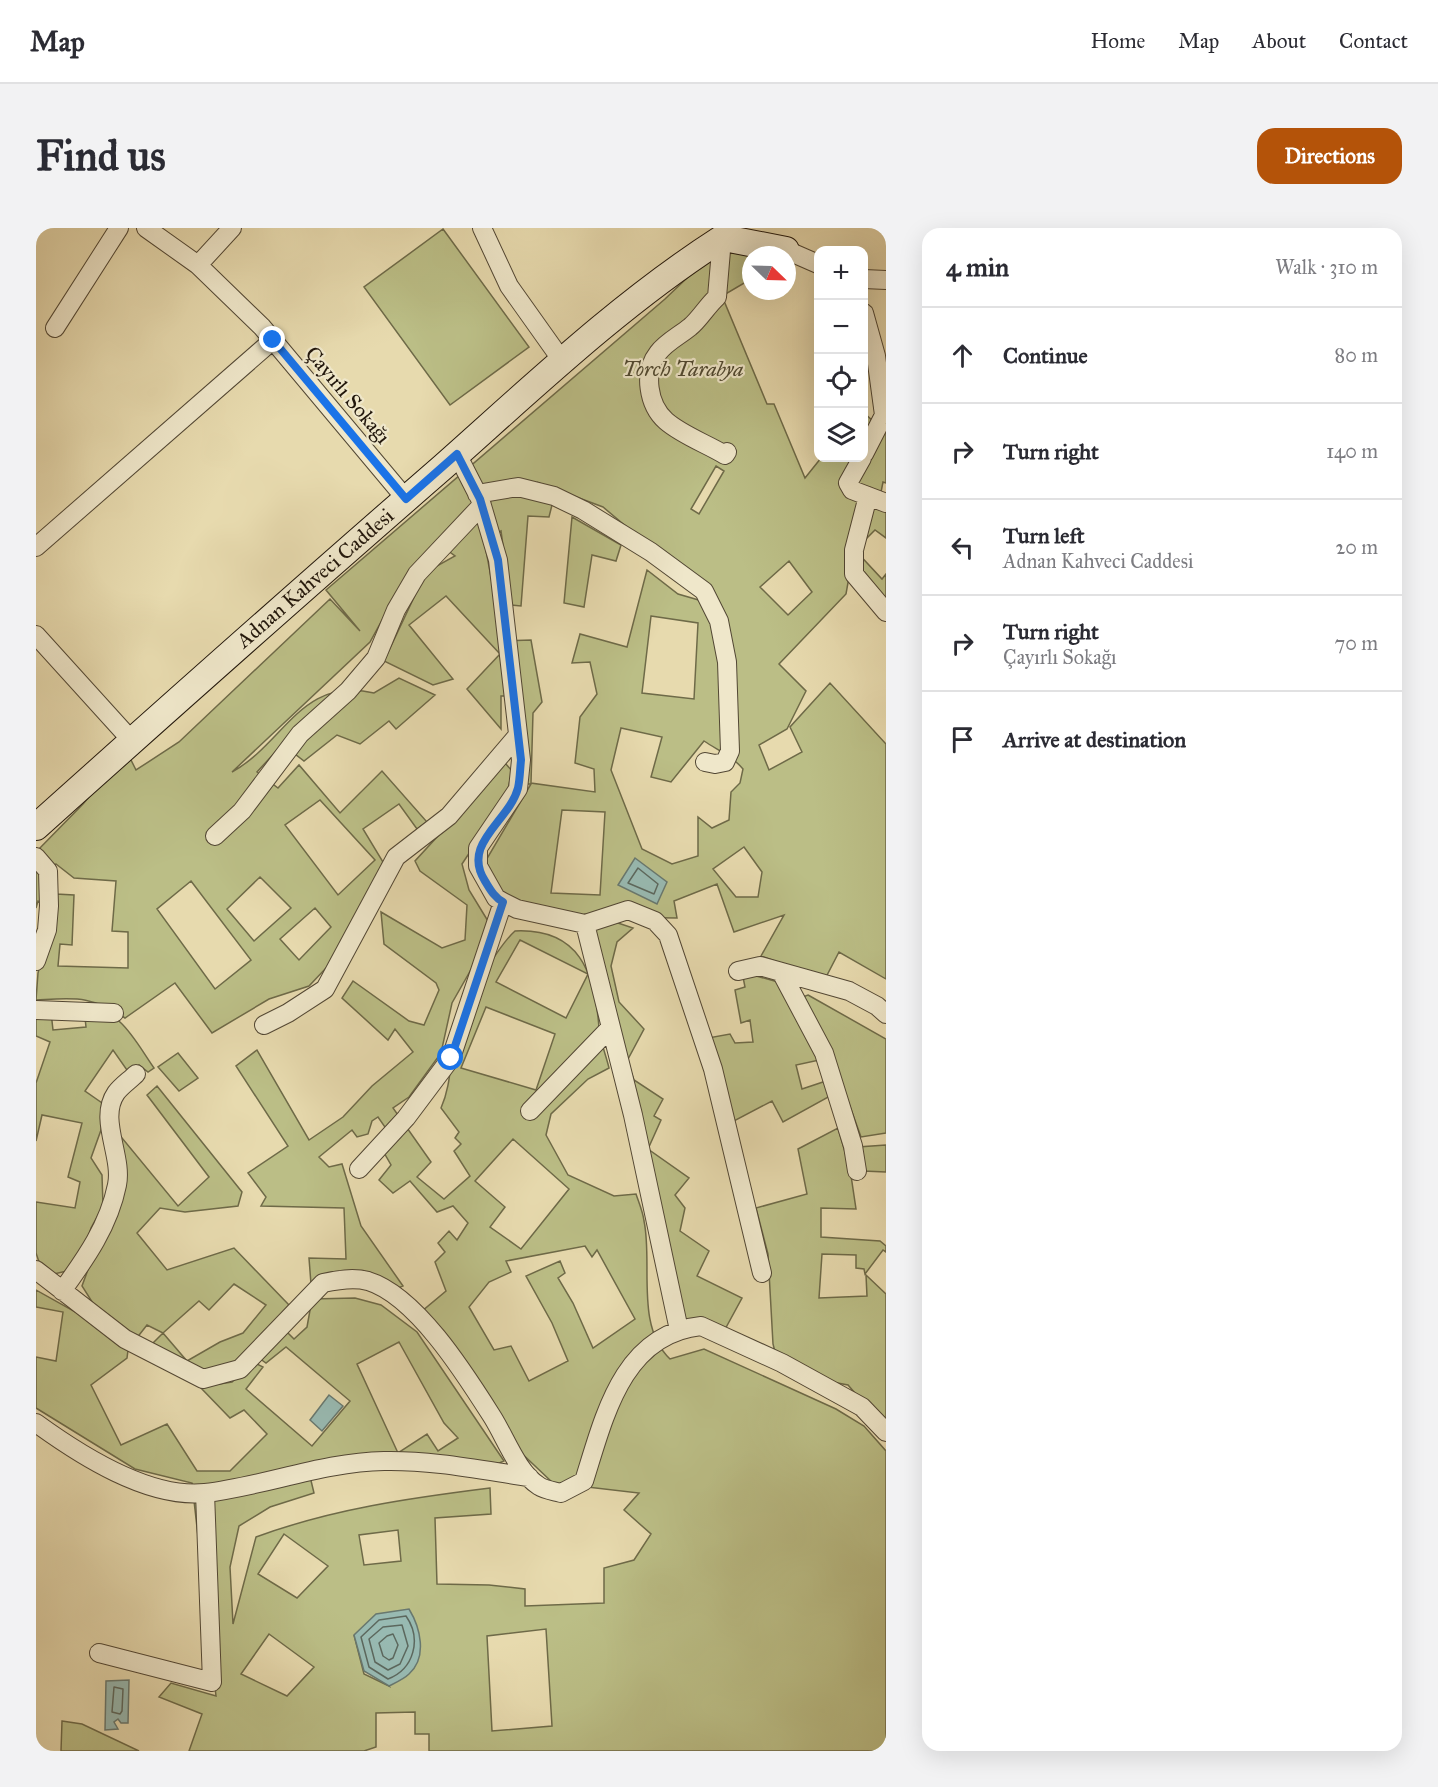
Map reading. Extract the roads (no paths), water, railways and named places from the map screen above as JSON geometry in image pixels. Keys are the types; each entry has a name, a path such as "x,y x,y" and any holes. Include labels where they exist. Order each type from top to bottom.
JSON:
{"main road":[{"path":"757,228 781,246"},
{"name":"Adnan Kahveci Caddesi","path":"36,827 562,362 718,234"},
{"path":"718,234 769,246"}],"street":[{"path":"55,328 119,228"},
{"name":"Çayırlı Sokağı","path":"146,228 198,265 273,340 406,499"},
{"path":"198,265 232,228"},
{"path":"482,228 509,286 562,362"},
{"path":"718,234 717,297 704,308 692,326 674,337 657,354 650,369 649,390 658,412 666,422 725,455 726,452"},
{"path":"796,254 814,262"},
{"path":"868,279 886,280"},
{"path":"868,327 876,356 885,415 868,447"},
{"path":"36,547 273,340"},
{"path":"457,454 479,500 498,560 521,760 518,789 478,848 478,866 496,898 517,909 585,924 628,910 656,921 668,935 713,1069 762,1273"},
{"path":"860,462 848,483 852,490 886,503"},
{"path":"215,837 242,811 300,734 348,691 376,658 396,610 417,574 479,500 518,487 554,496 583,510 651,552 704,591 719,621 727,662 730,751 725,762 715,764 705,762"},
{"path":"868,496 854,550 854,574 886,612"},
{"path":"36,635 64,669 132,741"},
{"path":"264,1025 288,1013 325,989 396,857 449,816 490,764 518,735"},
{"path":"36,856 48,871 49,906 47,930 36,961"},
{"path":"359,1169 406,1118 451,1058 503,902"},
{"path":"585,924 611,1027 679,1330"},
{"path":"738,971 760,966 849,991 878,1006 886,1014"},
{"path":"781,972 824,1053 853,1146 857,1171"},
{"path":"36,1010 114,1013"},
{"path":"530,1111 611,1027"},
{"path":"62,1291 90,1252 112,1206 118,1181 109,1113 115,1094 136,1074"},
{"path":"36,1270 125,1339 203,1379 240,1369 323,1283 338,1280 368,1281 384,1288 430,1327 493,1417 529,1477 540,1487 561,1493 584,1481 608,1404 621,1377 642,1354 679,1330 701,1326 782,1363 862,1407 886,1432"},
{"path":"36,1423 71,1449 136,1480 180,1493 205,1493 340,1465 383,1461 423,1462 529,1477"},
{"path":"99,1653 212,1682 205,1493"}],"water":[{"path":"635,858 667,882 657,904 618,885"},
{"path":"329,1395 343,1406 322,1431 310,1420"},
{"path":"409,1609 419,1633 419,1659 409,1674 389,1686 364,1671 354,1635 376,1614"},
{"path":"129,1680 128,1723 121,1723 118,1719 114,1722 118,1729 105,1730 106,1681"}],"park label":[{"name":"Torch Tarabya","path":"683,369"}]}
